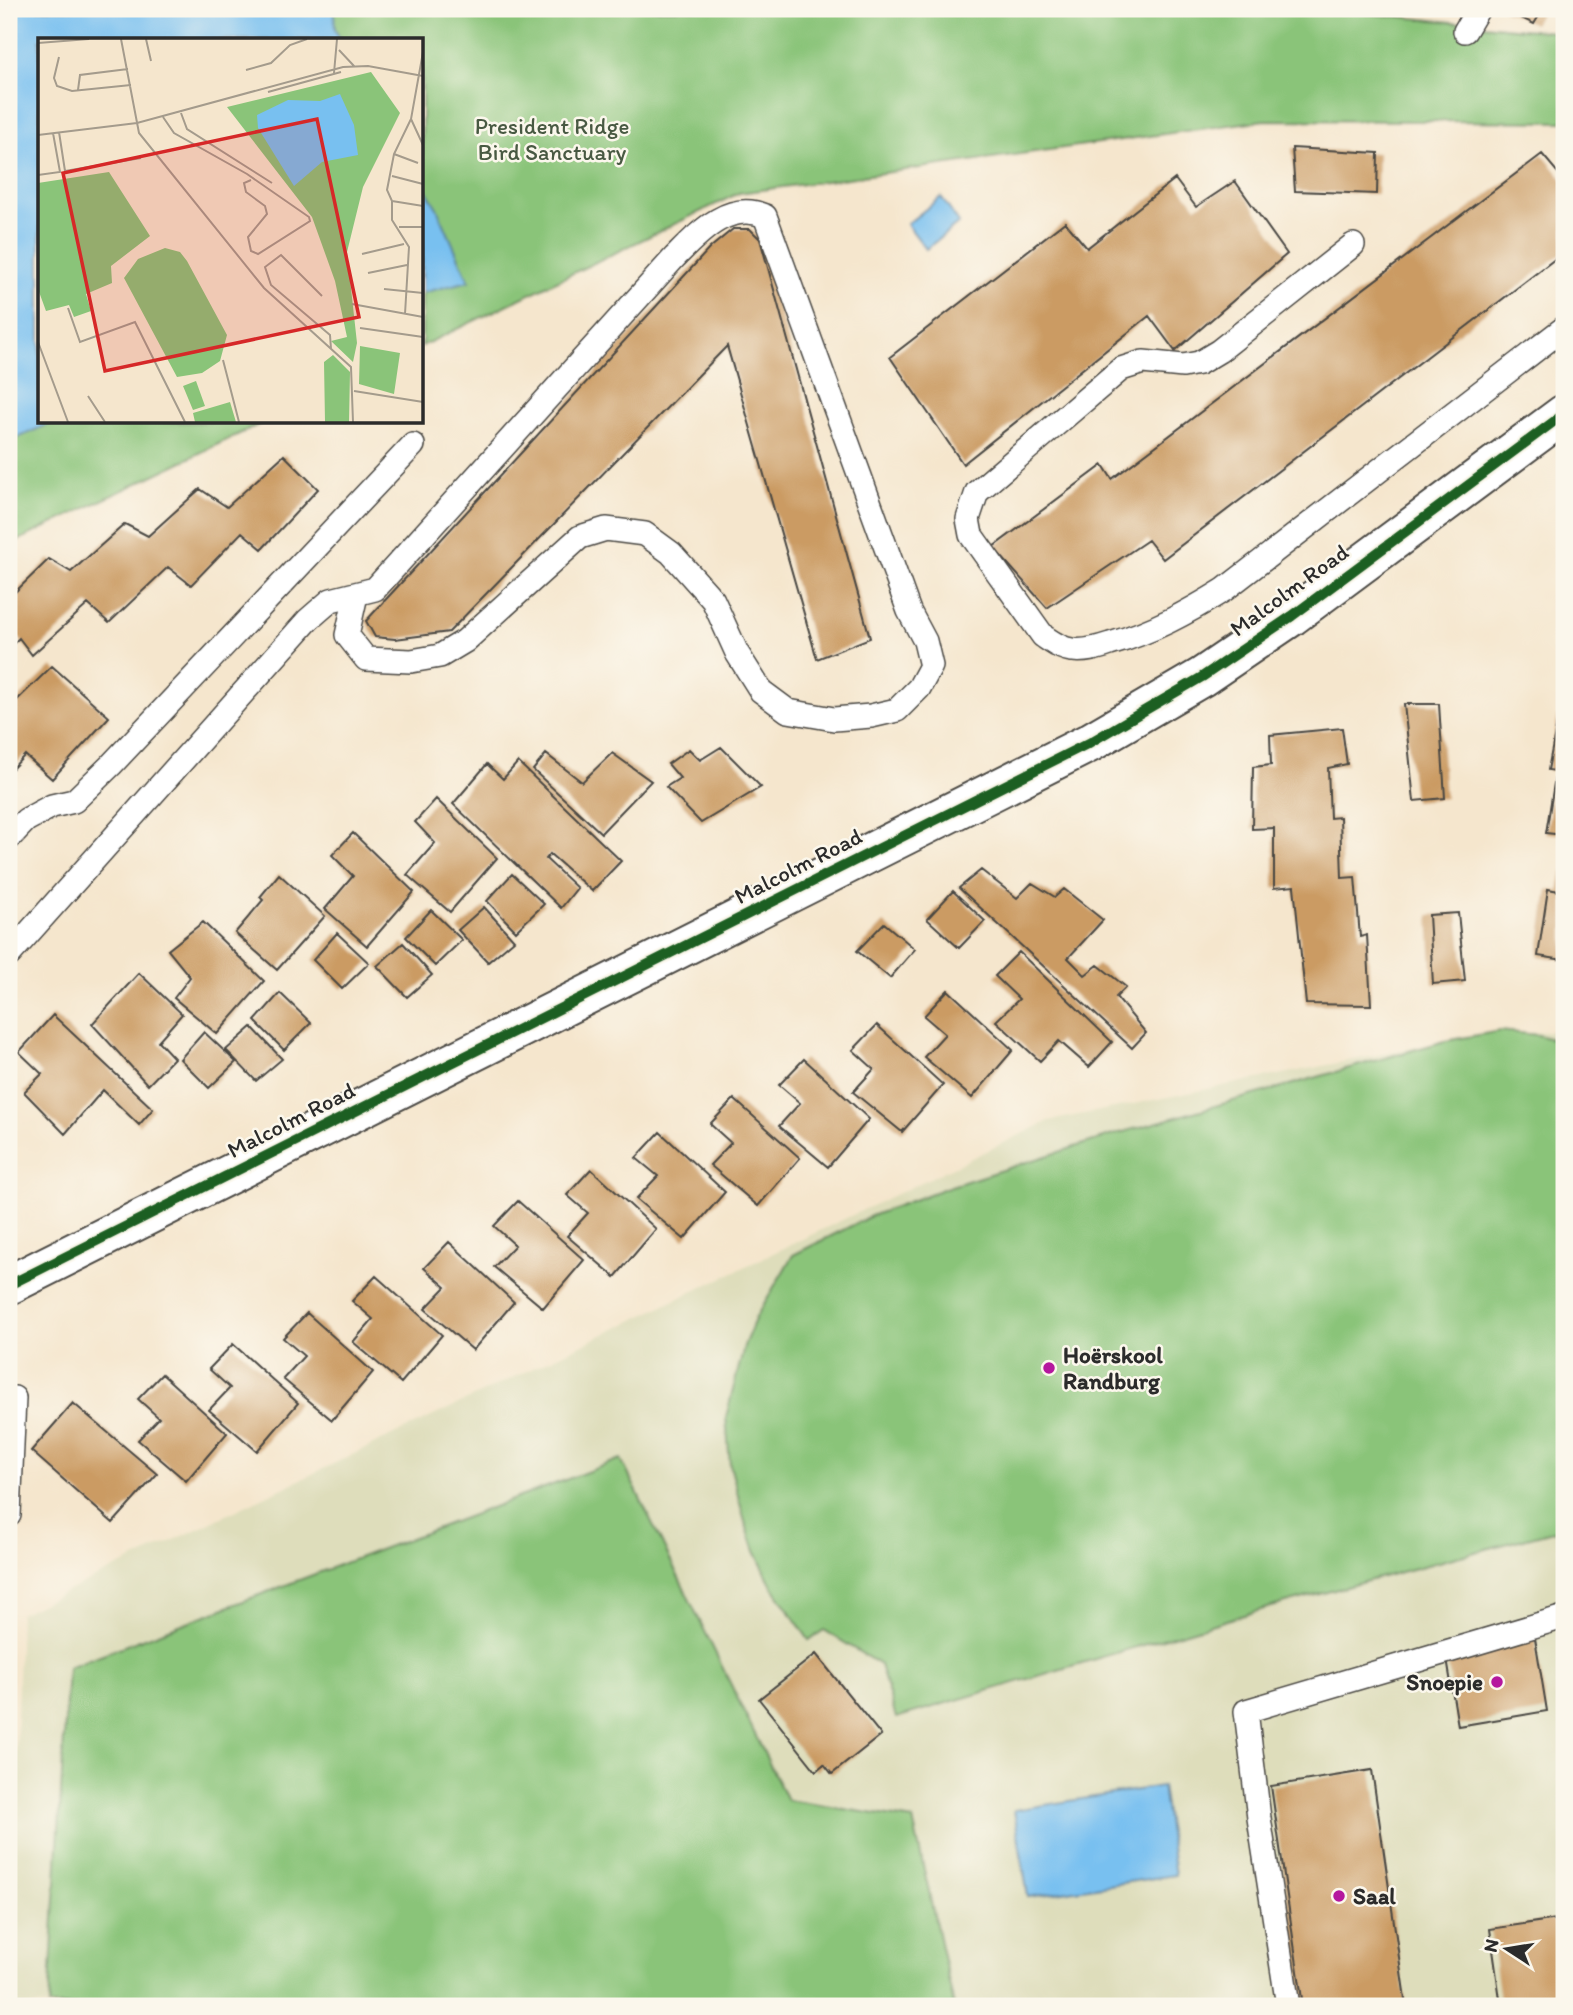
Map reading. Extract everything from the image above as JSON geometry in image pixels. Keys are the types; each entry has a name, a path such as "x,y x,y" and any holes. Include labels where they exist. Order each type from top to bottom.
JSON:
{"street":[{"name":"Malcolm Road","path":"9,1286 1089,743 1202,677 1292,616 1564,414"}],"lane":[{"path":"1465,31 1478,9"},
{"path":"9,955 308,620 331,600 375,589 674,258 707,225 730,214 752,211 765,216 909,611 925,641 931,666 919,688 897,710 871,716 834,719 788,711 761,691 737,653 713,600 671,553 645,534 606,529 580,537 465,641 440,656 411,661 366,659 347,635 356,595"},
{"path":"1353,245 1219,351 1199,363 1183,366 1143,362 1121,369 977,492 968,519 971,535 1043,636 1072,650 1092,649 1143,635 1188,613 1224,590 1564,328"},
{"path":"9,838 26,820 52,806 74,801 413,445"},
{"path":"9,1515 14,1398"},
{"path":"1288,2006 1259,1818 1247,1712 1564,1617"}],"shaded area":[{"name":"Hoërskool Randburg","path":"1564,1030 1564,2006 9,2006 20,1614 1049,1121 1457,1039"}],"green space":[{"name":"President Ridge Bird Sanctuary","path":"9,9 1321,9 1564,33 1564,122 1265,120 739,193 424,345 424,38 38,38 38,424 260,424 9,545"},
{"path":"1500,1031 1538,1035 1564,1043 1564,1528 1264,1609 896,1718 880,1665 824,1630 809,1640 772,1586 755,1551 730,1465 726,1417 745,1343 756,1317 793,1255 871,1216 948,1187 1116,1134 1445,1041"},
{"path":"621,1459 787,1800 913,1820 954,2006 49,2006 68,1667"}],"water":[{"path":"9,9 334,9 335,30 340,38 38,38 38,424 49,424 9,442"},
{"path":"424,186 437,208 469,281 424,292"},
{"path":"941,197 959,223 926,249 907,224"},
{"path":"1162,1786 1175,1875 1028,1897 1014,1810"}],"building":[{"path":"1502,9 1543,9 1534,24"},
{"path":"1292,148 1378,153 1377,194 1295,191"},
{"path":"1542,154 1564,180 1564,252 1163,559 1148,540 1047,608 993,547 1103,465 1112,479"},
{"path":"1175,179 1196,207 1235,181 1287,254 1175,351 1149,316 963,464 890,357 1065,222 1087,248"},
{"path":"733,229 750,229 760,239 870,638 817,659 727,346 449,632 395,639 375,637 366,621 710,248"},
{"path":"284,455 318,489 262,549 242,532 191,585 168,567 109,623 88,604 32,655 19,638 9,648 9,598 49,559 71,572 125,524 148,536 200,489 227,507"},
{"path":"52,666 109,717 52,779 25,755 9,772 9,708"},
{"path":"1404,704 1439,704 1445,798 1414,801"},
{"path":"1559,712 1564,713 1564,835 1546,833 1556,771 1548,770"},
{"path":"1342,728 1347,764 1328,768 1330,818 1340,817 1342,878 1355,877 1360,937 1367,935 1371,1005 1306,1004 1294,886 1274,888 1274,828 1252,829 1253,767 1271,765 1270,735"},
{"path":"721,747 761,787 701,823 666,787 680,778 668,764 689,749 700,760"},
{"path":"612,753 651,781 601,833 533,770 546,754 582,782"},
{"path":"518,762 621,861 592,891 550,854 546,859 577,888 561,908 453,804 487,764 503,779"},
{"path":"436,799 497,858 450,912 407,875 435,843 415,822"},
{"path":"353,833 414,892 367,946 325,909 353,876 332,855"},
{"path":"981,870 1017,898 1032,883 1055,897 1064,889 1103,920 1068,958 1085,975 1098,965 1126,987 1116,997 1146,1033 1132,1048 959,888"},
{"path":"1563,870 1564,960 1538,956 1548,889 1559,891"},
{"path":"279,874 325,916 277,970 235,933 263,900 260,897"},
{"path":"512,874 544,904 516,931 487,901"},
{"path":"953,891 985,921 959,948 927,919"},
{"path":"484,907 514,940 488,962 458,930"},
{"path":"431,910 462,940 435,966 406,937"},
{"path":"1458,913 1465,981 1433,984 1429,915"},
{"path":"203,922 264,981 217,1034 174,998 190,977 168,950"},
{"path":"884,923 915,949 890,978 857,951"},
{"path":"337,933 369,963 342,989 313,960"},
{"path":"403,943 432,975 407,997 377,966"},
{"path":"1019,952 1112,1042 1089,1067 1059,1041 1040,1061 996,1021 1019,999 995,976"},
{"path":"139,973 182,1014 158,1041 174,1058 148,1085 92,1024"},
{"path":"948,990 1013,1050 972,1098 924,1057 945,1034 924,1016"},
{"path":"280,993 311,1023 284,1050 255,1021"},
{"path":"53,1015 153,1109 139,1125 103,1090 65,1134 24,1092 42,1074 19,1052"},
{"path":"877,1025 943,1085 902,1132 853,1092 874,1069 853,1050"},
{"path":"252,1027 282,1059 256,1081 226,1050"},
{"path":"204,1032 236,1062 209,1088 180,1059"},
{"path":"804,1059 869,1119 828,1167 779,1126 800,1103 779,1085"},
{"path":"734,1099 800,1158 758,1206 710,1165 731,1143 710,1124"},
{"path":"660,1132 725,1192 684,1239 636,1199 658,1176 636,1158"},
{"path":"591,1169 656,1229 615,1277 567,1236 588,1213 567,1195"},
{"path":"518,1201 584,1260 543,1308 494,1267 515,1245 494,1226"},
{"path":"449,1242 514,1302 473,1350 425,1309 446,1287 424,1268"},
{"path":"376,1276 442,1335 401,1383 353,1342 373,1319 352,1301"},
{"path":"307,1313 373,1372 332,1420 283,1379 304,1356 283,1338"},
{"path":"233,1344 298,1403 257,1451 209,1410 230,1388 209,1369"},
{"path":"162,1374 227,1433 186,1481 138,1440 159,1418 138,1399"},
{"path":"73,1403 157,1474 113,1523 31,1451"},
{"name":"Snoepie","path":"1535,1638 1547,1711 1458,1726 1446,1653"},
{"path":"816,1654 881,1735 832,1774 824,1764 816,1771 759,1699"},
{"name":"Saal","path":"1372,1770 1406,2006 1303,2006 1271,1786"},
{"path":"1564,1918 1564,2006 1501,2006 1490,1929"}],"cycle path":[{"path":"9,1285 1089,743 1202,677 1292,616 1564,414"}],"place":[{"name":"Hoërskool Randburg","path":"1049,1368"},
{"name":"Snoepie","path":"1497,1682"},
{"name":"Saal","path":"1339,1896"}]}
